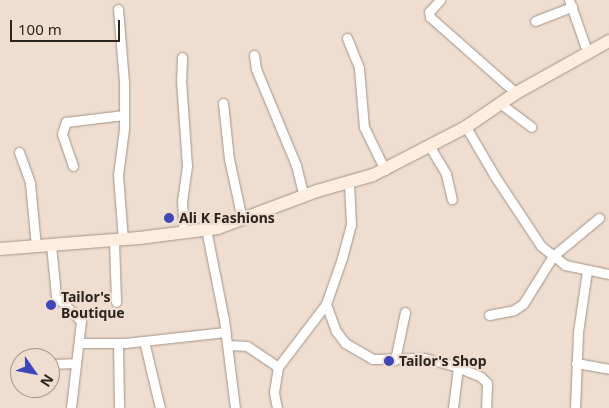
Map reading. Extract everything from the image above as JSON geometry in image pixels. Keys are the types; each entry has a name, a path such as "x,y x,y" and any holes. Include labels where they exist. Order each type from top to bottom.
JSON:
{"street":[{"path":"440,0 429,12 430,17 516,93"},
{"path":"536,21 571,4 588,54"},
{"path":"116,302 119,240 118,175 124,115 118,9"},
{"path":"347,38 359,68 364,127 385,170"},
{"path":"0,249 184,233 242,219 304,196 385,170 466,127 516,93 609,41"},
{"path":"254,55 256,69 296,165 304,196"},
{"path":"182,57 187,166 182,200 184,233"},
{"path":"223,103 228,159 242,219"},
{"path":"501,104 530,127"},
{"path":"73,166 62,134 66,122 124,115"},
{"path":"466,127 532,235 565,265 586,271 609,274"},
{"path":"430,147 446,174 452,200"},
{"path":"19,152 30,183 36,246"},
{"path":"277,408 274,392 278,367 326,304 351,225 350,182"},
{"path":"489,315 514,310 527,301 553,256 599,218"},
{"path":"206,229 225,332 235,408"},
{"path":"52,245 56,296 82,321 80,343 75,363 71,408"},
{"path":"575,408 576,363 586,271"},
{"path":"326,304 336,331 345,343 373,359 424,358 458,367 485,380 486,408"},
{"path":"395,360 404,312"},
{"path":"80,343 118,343 225,332"},
{"path":"144,340 160,408"},
{"path":"118,343 119,408"},
{"path":"227,345 247,346 278,367"},
{"path":"60,364 75,363"},
{"path":"576,363 609,369"},
{"path":"453,408 458,367"}],"place":[{"name":"Ali K Fashions","path":"169,218"},
{"name":"Tailor's Boutique","path":"51,305"},
{"name":"Tailor's Shop","path":"389,361"}]}
